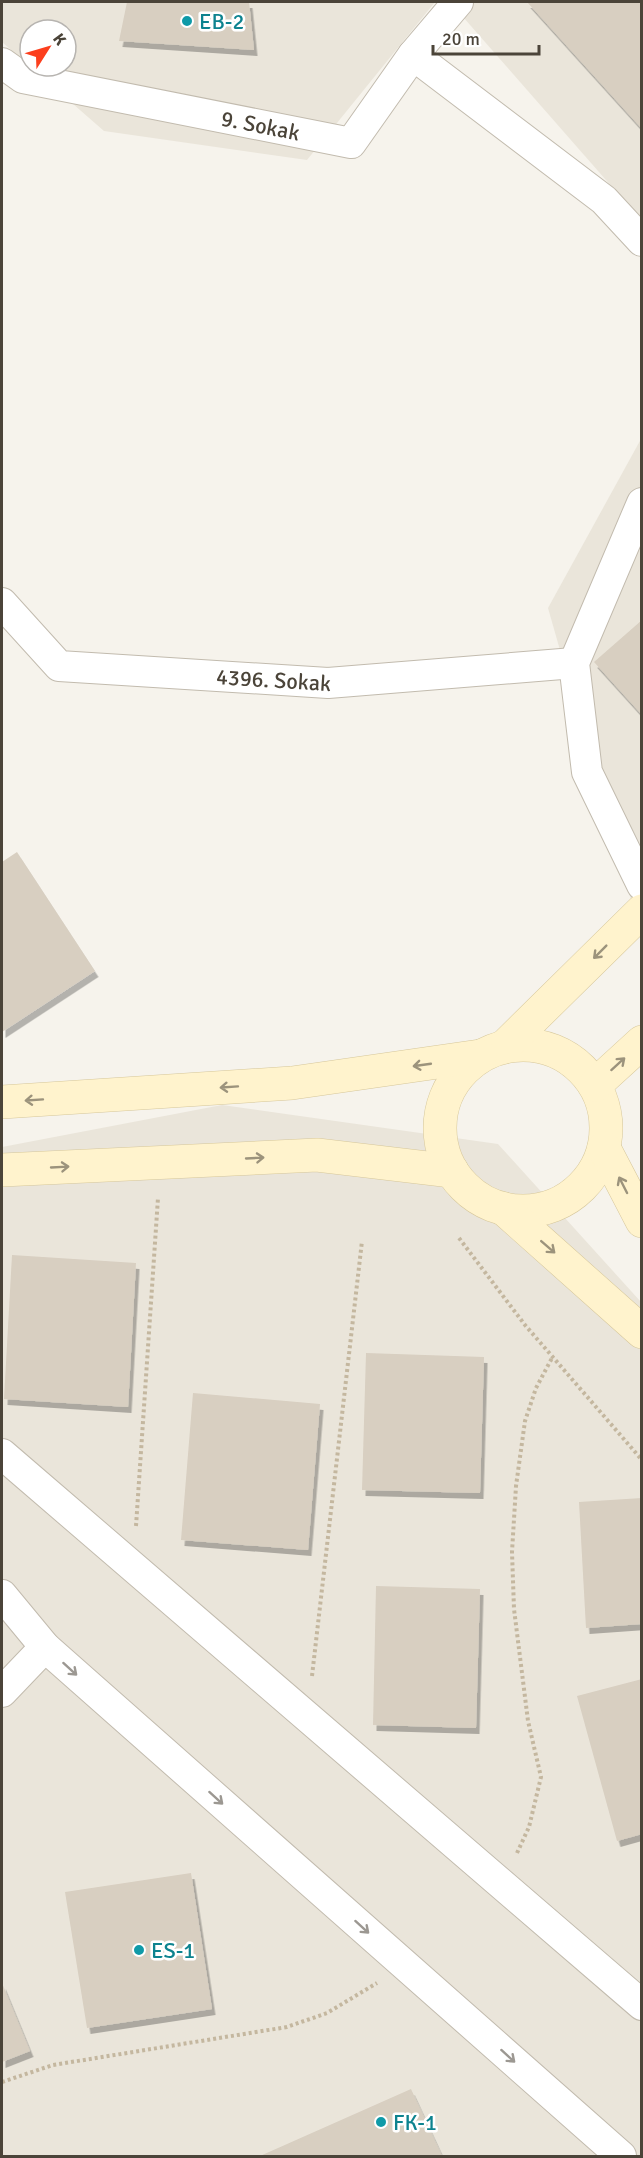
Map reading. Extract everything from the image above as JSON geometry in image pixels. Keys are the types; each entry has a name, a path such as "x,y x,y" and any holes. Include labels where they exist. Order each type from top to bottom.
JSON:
{"main road":[{"path":"2,1102 292,1083 492,1052 530,1045 556,1051 578,1065 595,1085 604,1105 606,1126 604,1148 594,1172 577,1192 555,1205 530,1211 504,1209 483,1201 466,1188 452,1171 442,1146 440,1120 447,1095 460,1073 492,1052 642,911"},
{"path":"595,1085 642,1042"},
{"path":"604,1148 642,1221"},
{"path":"2,1170 317,1155 452,1171"},
{"path":"504,1209 642,1332"}],"street":[{"name":"9. Sokak","path":"2,63 23,78 351,143 412,55 458,2"},
{"path":"412,55 604,200 642,242"},
{"path":"642,503 574,663 587,772 642,885"},
{"name":"4396. Sokak","path":"2,603 59,666 328,683 574,663"},
{"path":"2,1454 642,2005"},
{"path":"2,1595 45,1647 621,2157"},
{"path":"2,1692 45,1647"}],"path":[{"path":"126,1560 135,1544 158,1188 156,1163"},
{"path":"459,1238 552,1358 642,1460"},
{"path":"299,1710 310,1694 362,1241"},
{"path":"498,1881 509,1866 529,1827 541,1777 519,1665 514,1609 513,1552 518,1453 536,1388 552,1358"},
{"path":"2,2082 53,2065 286,2027 327,2013 372,1988 400,1961"}],"shaded area":[{"path":"2,2 435,2 307,160 104,131 43,78 78,78 78,18 18,18 18,56 2,42"},
{"path":"463,2 641,2 641,220 456,9"},
{"path":"641,439 641,924 636,917 548,608"},
{"path":"222,1105 498,1144 641,1302 641,2156 2,2156 2,1147"}],"building":[{"name":"EB-2","path":"127,2 249,2 254,50 119,41"},
{"path":"527,2 642,2 642,129"},
{"path":"642,620 642,715 594,662"},
{"path":"17,852 95,971 2,1032 2,862"},
{"path":"12,1255 136,1263 128,1407 4,1399"},
{"path":"366,1353 484,1357 480,1493 362,1490"},
{"path":"193,1393 320,1404 308,1550 181,1540"},
{"path":"642,1498 642,1624 586,1628 579,1502"},
{"path":"376,1586 480,1589 476,1728 373,1725"},
{"path":"642,1679 642,1834 617,1841 577,1696"},
{"name":"ES-1","path":"191,1873 212,2009 87,2028 65,1892"},
{"path":"2,1983 30,2051 2,2062"},
{"name":"FK-1","path":"411,2089 442,2156 260,2156"}],"place":[{"name":"EB-2","path":"187,21"},
{"name":"ES-1","path":"139,1950"},
{"name":"FK-1","path":"381,2122"}]}
